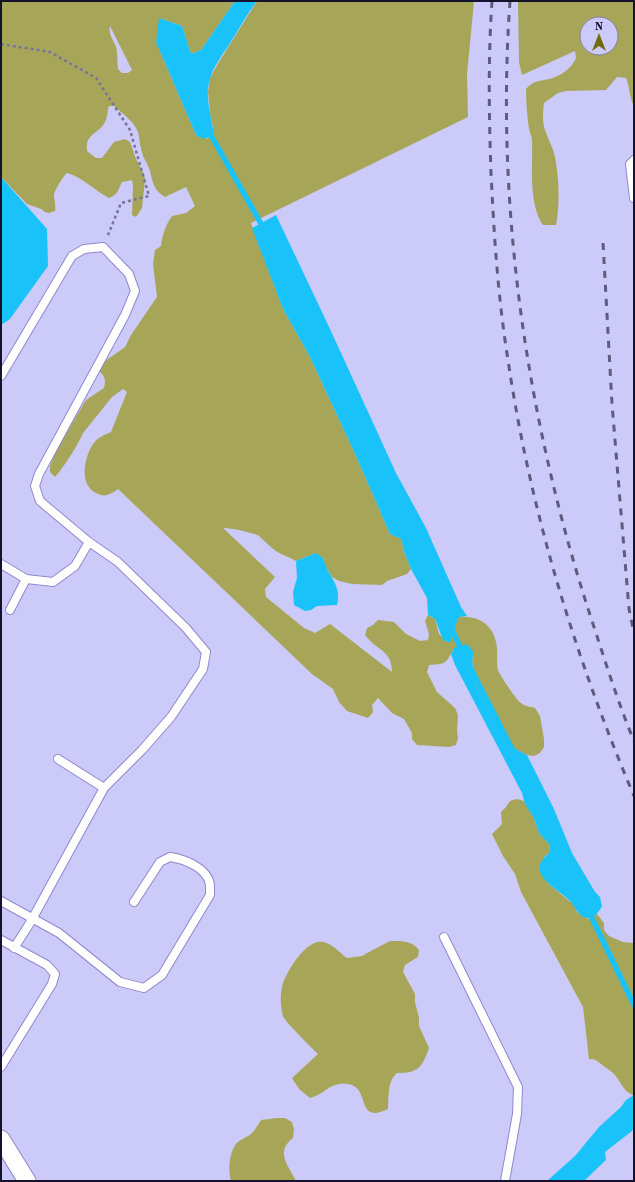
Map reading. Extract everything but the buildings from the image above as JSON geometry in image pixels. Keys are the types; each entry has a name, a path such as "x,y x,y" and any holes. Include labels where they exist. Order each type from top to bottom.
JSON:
{"street":[{"path":"1,1139 27,1181"}],"lane":[{"path":"634,160 630,164 634,198"},
{"path":"1,376 72,256 84,249 103,247 129,274 135,291 125,315 39,474 35,486 40,501 89,542 118,562 186,628 206,652 203,669 171,717 142,750 104,788 32,919 14,948"},
{"path":"1,564 26,579 53,582 75,566 89,542"},
{"path":"10,610 26,579"},
{"path":"58,759 104,788"},
{"path":"1,901 59,933 120,982 144,988 162,975 210,895 210,884 204,872 181,859 170,857 160,862 134,902"},
{"path":"444,937 518,1087 517,1114 505,1181"},
{"path":"1,940 47,965 55,974 52,984 1,1067"}],"path":[{"path":"1,44 50,52 96,78 130,130 149,196 121,203 103,247"}],"shaded area":[{"path":"1,1 235,1 201,50 191,54 182,26 159,18 159,49 196,135 208,139 213,127 208,92 210,78 257,1 474,1 467,74 468,117 251,223 283,309 310,357 390,534 401,539 411,569 407,574 387,581 382,585 352,584 339,581 332,577 323,558 316,553 296,561 276,551 257,535 236,529 223,528 275,577 265,589 266,597 304,628 315,633 330,624 392,672 387,655 365,635 367,628 378,620 394,622 406,634 420,641 428,640 429,634 425,621 428,615 435,619 439,634 449,643 459,617 480,620 490,628 496,640 497,667 501,677 519,701 524,705 535,708 540,716 544,747 540,753 534,756 527,755 512,747 503,737 476,686 472,661 474,654 454,648 445,662 429,665 427,672 437,692 455,708 458,715 458,738 456,745 449,747 417,745 412,739 412,733 404,719 392,713 378,698 372,705 373,712 368,718 347,711 339,702 333,689 312,674 118,489 105,495 98,494 92,490 85,478 85,464 87,457 93,444 101,437 111,432 127,392 123,389 112,397 83,433 78,444 55,477 50,472 50,466 58,447 86,400 104,388 104,378 99,371 101,364 125,347 131,335 157,297 153,264 155,250 161,246 163,234 168,223 172,216 186,213 195,206 186,187 165,197 158,191 142,154 139,134 127,117 114,106 109,106 105,122 90,137 87,145 87,151 96,158 102,158 114,142 125,139 130,142 136,159 144,174 145,180 142,208 136,217 132,215 132,180 122,182 116,194 109,198 78,177 67,173 59,183 54,193 55,211 49,213 27,204 1,177","holes":["110,26 132,70 128,73 122,73 118,69 117,50 110,34"]},
{"path":"518,1 634,1 634,106 626,78 617,77 606,90 566,91 558,93 544,103 544,127 554,153 557,173 558,200 556,225 543,225 535,206 532,184 532,140 526,104 526,89 534,83 553,78 565,72 576,58 575,51 522,75 519,62"},
{"path":"517,799 524,801 534,818 539,833 550,845 549,853 544,857 544,878 574,905 577,912 588,919 597,914 604,923 604,930 609,936 623,942 634,943 633,1095 624,1089 611,1071 597,1061 589,1059 583,1007 521,892 515,874 503,856 492,834 502,824 501,812 510,801"},
{"path":"390,941 402,941 413,944 419,950 418,957 405,965 403,972 415,994 419,1026 429,1048 424,1060 415,1070 397,1073 390,1085 388,1109 378,1113 371,1112 367,1109 359,1091 355,1087 348,1084 332,1086 310,1098 299,1089 292,1078 318,1054 293,1029 283,1016 281,1009 281,995 285,978 292,965 312,944 318,942 326,943 334,947 347,958 362,956"},
{"path":"285,1118 292,1122 294,1130 293,1138 285,1148 284,1154 287,1164 296,1181 231,1181 230,1162 232,1152 236,1144 252,1133 261,1120"}],"water":[{"path":"235,1 257,1 219,60 209,83 209,109 214,135 207,138 198,137 156,42 159,18 182,26 191,54 201,50"},
{"path":"1,177 47,229 48,266 10,319 1,325"},
{"path":"276,215 396,473 426,528 461,607 467,616 459,617 450,643 443,640 435,619 428,615 427,598 411,569 401,539 390,534 310,357 283,309 252,228"},
{"path":"316,553 323,558 336,586 338,591 337,605 317,606 311,610 305,611 294,605 293,592 297,578 296,561"},
{"path":"466,644 471,648 474,654 472,661 476,686 503,737 512,747 527,755 554,809 572,853 595,892 600,897 602,906 598,913 590,918 581,916 570,901 545,880 541,874 540,867 542,861 549,853 550,845 539,833 534,818 525,804 522,793 455,665 451,654 454,648"},
{"path":"634,1095 634,1127 632,1131 605,1152 606,1160 584,1181 547,1181 575,1156 599,1127 621,1107 626,1100"}],"waterway":[{"path":"208,130 264,229"},
{"path":"451,628 462,651"},
{"path":"472,671 512,749"},
{"path":"589,912 634,1005"}],"railway":[{"path":"492,1 489,65 491,173 497,266 502,313 517,416 542,527 557,582 574,637 593,690 634,796"},
{"path":"510,1 507,80 508,160 513,240 522,319 535,398 551,477 571,554 623,714 634,741"},
{"path":"603,243 612,404 629,609 634,633"}]}
